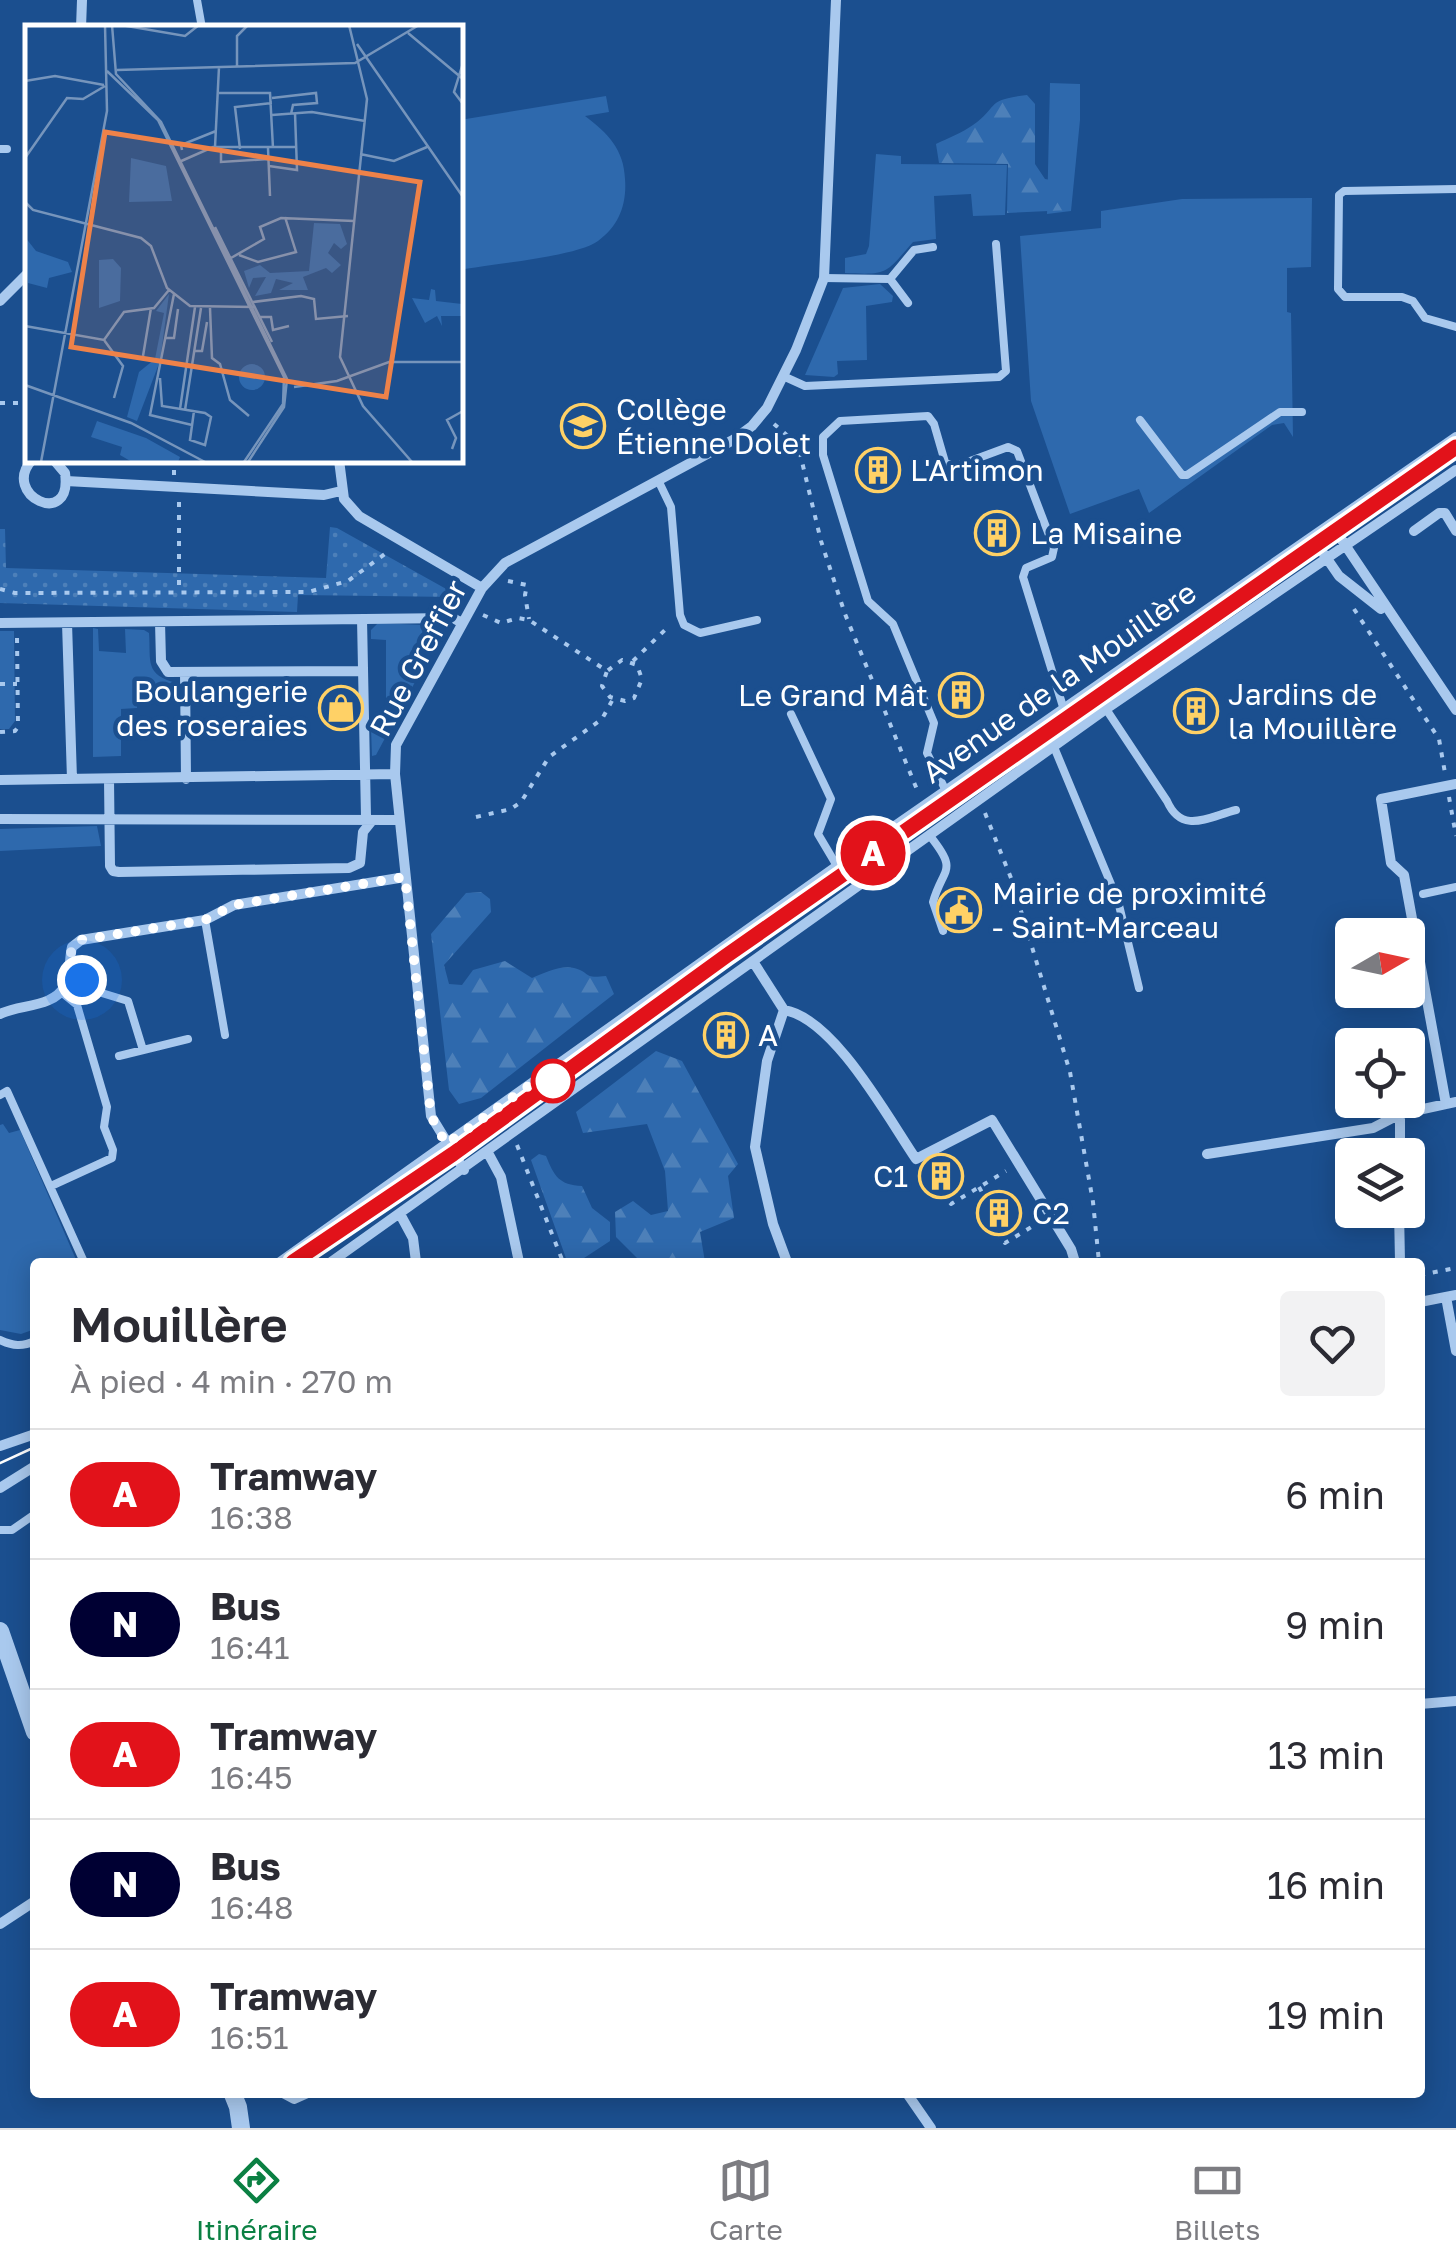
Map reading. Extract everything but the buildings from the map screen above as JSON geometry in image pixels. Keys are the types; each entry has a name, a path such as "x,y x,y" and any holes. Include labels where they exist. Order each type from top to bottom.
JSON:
{"street":[{"path":"81,25 82,0"},
{"name":"Rue Greffier","path":"446,1144 431,1116 394,774 396,745 482,588 504,564 734,440 761,416 783,376 824,278 836,0"},
{"path":"0,301 22,286"},
{"name":"Avenue de la Mouillère","path":"286,1258 837,866 1456,437"},
{"path":"30,462 23,468 19,483 32,502 48,504 65,488 62,467 56,462"},
{"path":"339,462 341,491 348,506 359,516 482,588"},
{"name":"Avenue de la Mouillère","path":"337,1258 1106,709 1456,470"},
{"path":"66,480 324,495 341,491"},
{"path":"1414,531 1444,513 1456,532"},
{"path":"1331,524 1456,710"},
{"path":"1309,539 1323,561 1390,616"},
{"path":"0,622 453,618 462,622"},
{"path":"109,779 113,871 349,868 360,864 368,819 362,619"},
{"path":"160,622 163,666 168,672 362,671"},
{"path":"67,623 72,779"},
{"path":"185,672 186,779"},
{"path":"0,780 394,774"},
{"path":"1425,1108 1451,1102 1404,875 1391,863 1381,799 1451,785"},
{"path":"0,819 399,820"},
{"path":"0,1014 17,1006 44,1003 60,992 66,984 72,947 81,940 205,920 234,905 405,877"},
{"path":"754,962 784,1010 798,1012 840,1046 916,1159 992,1120 1074,1258"},
{"path":"784,1010 766,1061 755,1147 773,1224 786,1258"},
{"path":"1207,1154 1373,1128 1392,1118"},
{"path":"446,1144 464,1170"},
{"path":"488,1153 501,1177 518,1258"},
{"path":"400,1214 413,1238 416,1258"},
{"path":"1399,1228 1400,1258"},
{"path":"1425,1301 1451,1296 1456,1352"},
{"path":"0,1446 30,1436"},
{"path":"0,1488 30,1469"},
{"path":"0,1632 30,1718"},
{"path":"1425,1704 1456,1701"},
{"path":"0,1924 30,1904"},
{"path":"234,2098 241,2128"},
{"path":"910,2098 932,2128"}],"lane":[{"path":"196,0 201,25"},
{"path":"1456,189 1344,191 1339,195 1338,270 1338,288 1345,297 1402,297 1413,301 1426,318 1456,327"},
{"path":"783,376 805,386 999,376 1006,371 996,244"},
{"path":"890,279 914,250 933,248"},
{"path":"824,278 890,279"},
{"path":"890,279 908,303"},
{"path":"1140,420 1182,475 1187,475 1280,412 1302,412"},
{"path":"946,791 927,753 934,722 893,624 868,601 844,532 824,455 823,437 831,426 840,421 928,416 945,462 954,467 1008,447 1017,451 1054,548 1052,557 1026,568 1023,577 1064,710"},
{"path":"658,480 671,507 682,619 690,630 700,633 757,620"},
{"path":"1106,709 1181,822 1236,810"},
{"path":"791,714 831,798 818,834 837,866"},
{"path":"1054,747 1118,901 1139,988"},
{"path":"930,836 944,855 948,870 932,902 942,932"},
{"path":"1423,894 1456,887"},
{"path":"205,920 225,1035"},
{"path":"68,972 92,990 128,1001 143,1050"},
{"path":"51,1186 112,1158 113,1150 104,1127 108,1107 77,1005 60,992"},
{"path":"119,1056 188,1040"},
{"path":"0,1096 8,1092 82,1258"},
{"path":"0,1340 10,1345 30,1342"},
{"path":"0,1530 12,1530 30,1517"}],"path":[{"path":"0,403 25,402"},
{"path":"761,416 798,445 821,541 845,614 924,806"},
{"path":"179,485 179,593"},
{"path":"0,589 16,593 308,592 348,581 402,542"},
{"path":"503,580 527,585 529,620"},
{"path":"1345,596 1439,739 1451,785 1456,836"},
{"path":"483,615 501,623 518,618 529,620 607,672"},
{"path":"632,661 662,630 682,619"},
{"path":"0,732 15,731 18,727 17,623"},
{"path":"622,660 632,661 641,672 638,691 634,698 614,699 602,686 607,672 622,660"},
{"path":"0,684 18,684"},
{"path":"476,817 511,809 521,802 549,757 602,719 614,699"},
{"path":"978,802 1011,878 1070,1072 1100,1258"},
{"path":"515,1141 561,1258"},
{"path":"943,1192 951,1204 1018,1163"},
{"path":"979,1187 988,1203"},
{"path":"998,1232 1004,1242 1051,1216"},
{"path":"1425,1274 1456,1268"}],"green space":[{"path":"1050,83 1080,84 1080,120 1071,211 1047,214"},
{"path":"1027,95 1035,104 1035,164 1045,179 1072,184 1070,210 1007,213 1008,164 939,163 936,144 973,125 998,102"},
{"path":"606,96 609,112 585,116 601,129 622,159 625,188 616,221 587,247 462,270 462,120"},
{"path":"876,154 901,156 901,164 1007,165 1005,215 973,216 971,194 934,196 936,239 913,242 897,261 878,273 845,273 845,258 866,254 869,246"},
{"path":"1312,198 1311,267 1287,268 1293,437 1284,423 1272,425 1149,513 1139,489 1070,514 1031,401 1020,236 1101,228 1101,211 1182,199"},
{"path":"880,284 893,296 892,302 866,306 867,360 837,361 838,374 834,377 805,375 843,288"},
{"path":"330,527 457,595 298,595 297,612 0,603 0,529 5,529 6,568 326,578"},
{"path":"378,623 445,626 372,756 371,729 386,728 386,640 371,639 371,630"},
{"path":"93,628 98,629 99,651 126,653 125,629 149,633 151,666 159,676 177,683 138,685 137,708 121,709 121,756 93,757"},
{"path":"0,631 14,631 15,721 9,729 0,729"},
{"path":"97,826 101,846 0,851 0,829"},
{"path":"481,892 490,899 491,912 444,965 449,984 462,985 473,970 505,961 532,978 569,967 590,976 606,976 614,994 481,1098 459,1104 449,1090 431,934 466,893"},
{"path":"656,1051 682,1061 738,1164 728,1176 734,1218 700,1232 704,1258 637,1258 616,1237 615,1212 633,1201 651,1215 668,1211 665,1171 647,1124 583,1133 576,1112"},
{"path":"0,1125 9,1133 20,1130 75,1258 30,1258 30,1331 21,1334 0,1330"},
{"path":"539,1154 546,1156 563,1181 582,1186 592,1208 610,1222 610,1241 584,1258 566,1258 531,1160"}],"tram line":[{"path":"299,1258 453,1154 726,956 1456,447"},
{"name":"A","path":"299,1258 453,1154 726,956 1456,447"},
{"path":"0,1463 30,1449"}],"place":[{"name":"Collège Étienne Dolet","path":"583,426"},
{"name":"L'Artimon","path":"878,470"},
{"name":"La Misaine","path":"997,533"},
{"name":"Le Grand Mât","path":"961,695"},
{"name":"Boulangerie des roseraies","path":"341,708"},
{"name":"Jardins de la Mouillère","path":"1196,711"},
{"name":"Mairie de proximité - Saint-Marceau","path":"959,910"},
{"name":"A","path":"726,1035"},
{"name":"C1","path":"941,1176"},
{"name":"C2","path":"999,1213"}],"route":[{"path":"82,980 68,972 72,947 81,940 205,920 234,905 405,877 431,1116 446,1144 550,1071 553,1081"}]}
